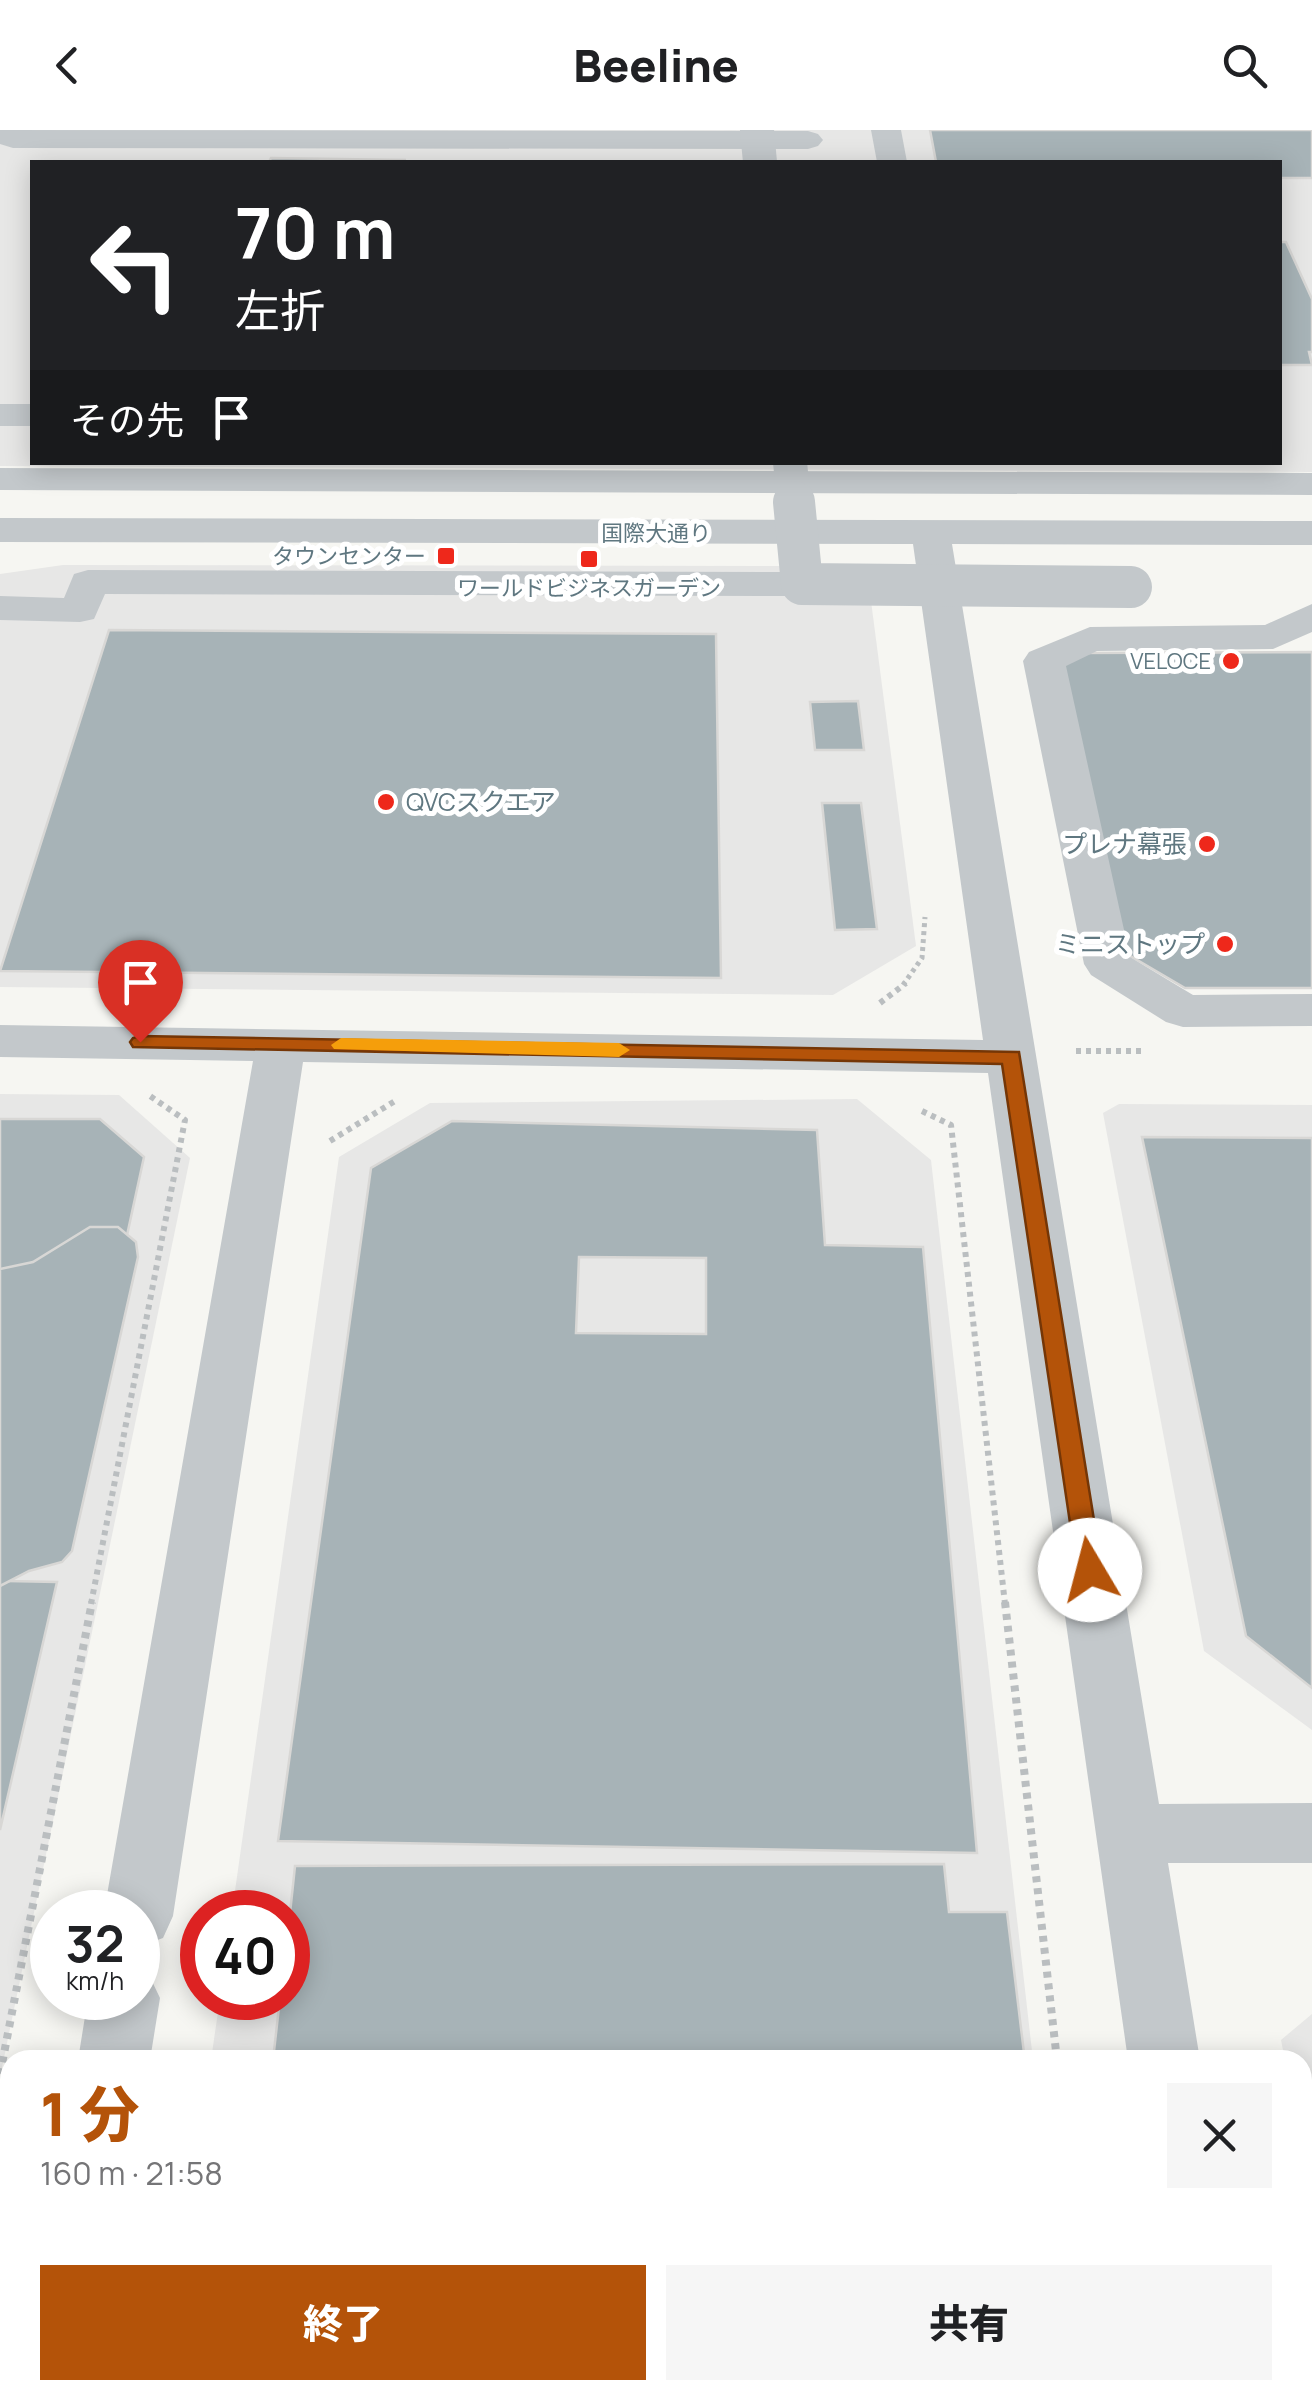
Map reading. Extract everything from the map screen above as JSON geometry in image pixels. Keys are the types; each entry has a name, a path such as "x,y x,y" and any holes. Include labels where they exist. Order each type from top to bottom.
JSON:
{"street":[{"path":"757,130 760,160"},
{"path":"886,130 892,160"},
{"path":"0,134 13,139 808,144"},
{"path":"0,415 30,415"},
{"path":"790,465 802,584"},
{"path":"0,479 1312,484"},
{"name":"国際大通り","path":"0,530 1312,534"},
{"path":"931,534 1162,2050"},
{"path":"0,608 80,610 88,582 1131,588"},
{"path":"1056,586 1067,650"},
{"path":"1312,616 1273,637 1090,640 1044,661 1108,964 1184,1010 1312,1010"},
{"path":"0,1041 1012,1057"},
{"path":"142,1890 281,1044"},
{"path":"1130,1834 1312,1833"},
{"path":"116,2050 120,2020"}],"path":[{"path":"5,2050 184,1120 135,1086"},
{"path":"328,1157 331,1138 400,1098"},
{"path":"906,1103 951,1125 1056,2050"}],"shaded area":[{"path":"0,130 1312,130 1312,472 0,466"},
{"name":"QVCスクエア","path":"63,565 825,566 871,601 916,946 833,995 0,987 0,574"},
{"path":"0,1094 119,1095 190,1158 39,1890 30,1890 30,1932 6,2050 0,2050"},
{"path":"857,1099 931,1160 1032,2050 212,2050 217,2020 310,2020 310,1890 235,1890 339,1157 430,1103"},
{"path":"1119,1104 1312,1105 1312,1730 1204,1651 1103,1113"},
{"path":"1312,2014 1312,2050 1283,2050 1281,2040"}],"building":[{"path":"930,130 1312,130 1312,178 1282,178 1282,160 936,160"},
{"path":"271,158 406,160 270,160"},
{"path":"1282,242 1286,242 1312,299 1312,365 1282,365"},
{"name":"QVCスクエア","path":"109,630 716,634 721,978 0,971"},
{"name":"プレナ幕張","path":"1312,652 1312,988 1185,988 1127,954 1054,665 1078,653"},
{"path":"858,701 864,750 815,750 810,702"},
{"path":"822,803 861,803 877,929 835,930"},
{"path":"0,1119 100,1119 144,1157 106,1332 92,1355 60,1371 9,1581 57,1582 0,1830"},
{"path":"452,1121 817,1130 825,1245 923,1247 977,1853 278,1841 371,1168","holes":["579,1257 706,1258 706,1334 576,1333"]},
{"path":"1142,1137 1312,1138 1312,1688 1246,1636"},
{"path":"90,1227 118,1227 136,1242 138,1257 72,1551 62,1562 29,1571 0,1586 0,1269 33,1262"},
{"path":"944,1864 949,1912 1007,1912 1024,2050 274,2050 278,2020 310,2020 310,1890 292,1890 295,1866"}],"slow traffic":[{"path":"341,1045 619,1050"}],"place":[{"name":"タウンセンター","path":"446,556"},
{"name":"ワールドビジネスガーデン","path":"589,559"},
{"name":"VELOCE","path":"1231,661"},
{"name":"QVCスクエア","path":"386,802"},
{"name":"プレナ幕張","path":"1207,844"},
{"name":"ミニストップ","path":"1225,944"}],"route":[{"path":"140,1042 1012,1057 1090,1570"}]}
